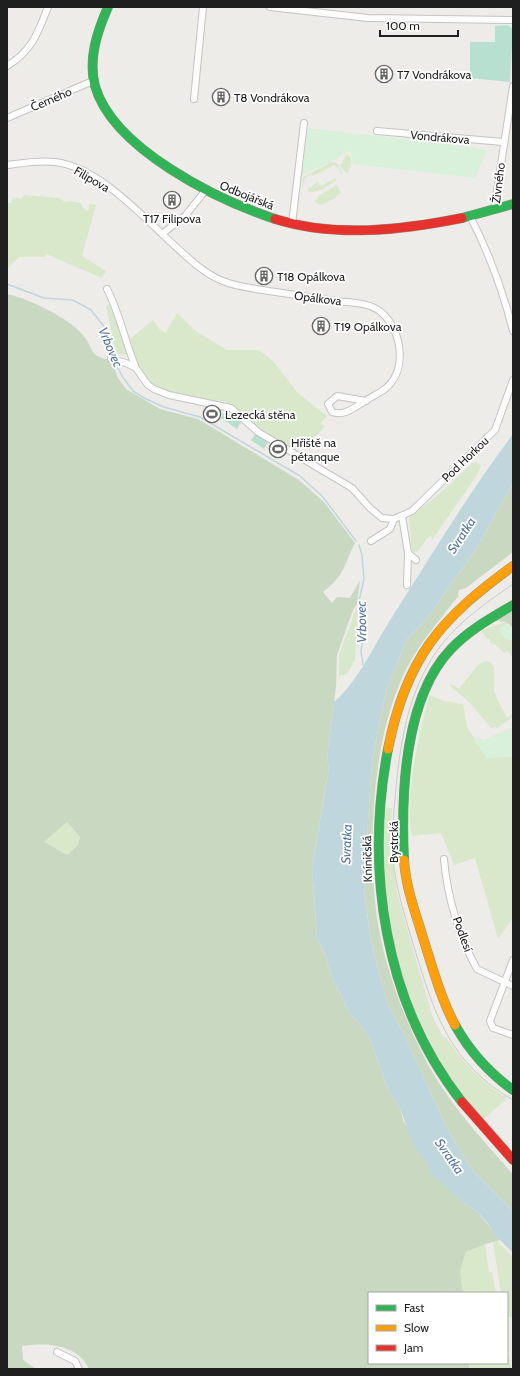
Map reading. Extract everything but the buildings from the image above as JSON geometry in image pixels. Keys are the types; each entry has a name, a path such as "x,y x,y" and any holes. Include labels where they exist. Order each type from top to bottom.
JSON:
{"street":[{"path":"7,66 26,52 35,38 48,7"},
{"name":"Odbojářská","path":"108,7 94,45 92,67 99,97 110,116 127,135 150,153 205,191 253,212 311,228 396,229 436,224 513,204"},
{"path":"194,99 203,7"},
{"path":"270,7 368,18 513,20"},
{"name":"Černého","path":"7,118 95,80"},
{"name":"Živného","path":"494,210 513,86"},
{"path":"292,224 304,123"},
{"path":"506,128 513,128"},
{"name":"Vondrákova","path":"377,131 504,142"},
{"name":"Filipova","path":"7,165 33,161 56,162 86,172 109,187 162,234"},
{"path":"162,234 184,216 205,191"},
{"path":"470,216 497,274 513,331"},
{"name":"Opálkova","path":"162,234 203,270 223,281 259,289 359,303 382,313 396,330 400,353 392,380 386,388 366,401 345,413 338,414 332,412 328,404 337,396 366,401"},
{"path":"107,289 120,319 136,368 148,385 169,395 231,408 258,432 352,488 370,508 382,518 394,520"},
{"path":"111,359 118,360 136,368"},
{"name":"Pod Horkou","path":"371,541 390,529 394,520 412,511 495,430 513,380"},
{"path":"402,516 408,553 407,585"},
{"path":"408,553 416,560"},
{"name":"Kníničská","path":"513,566 476,593 438,631 422,654 408,680 398,706 388,748 378,834 379,877 385,921 395,965 409,1007 427,1047 448,1084 475,1119 513,1160"},
{"name":"Bystrcká","path":"513,605 476,626 455,644 430,679 413,726 406,789 404,834 405,872 411,898 441,997 449,1017 473,1054 500,1080 513,1090"},
{"name":"Podlesí","path":"444,859 452,906 474,964 478,970 513,986"},
{"path":"513,960 490,1021 493,1028 513,1035"},
{"path":"57,1352 75,1361 80,1369"}],"green space":[{"path":"508,25 513,29 510,82 470,78 470,42 495,42 495,26"},
{"path":"308,128 487,150 475,178 353,164 352,154 348,151 335,160 302,175"},
{"path":"347,154 351,158 351,165 348,173 346,173 340,166"},
{"path":"332,162 337,163 342,172 342,176 338,167 336,168 334,165 313,176 312,174 305,178 302,188 303,177"},
{"path":"335,178 337,180 323,189 315,192 308,191 308,186 310,188 317,181 321,186"},
{"path":"337,185 341,193 336,196 336,198 320,205 314,201 318,199 318,196"},
{"path":"24,195 59,198 65,202 69,201 81,203 83,208 88,211 90,204 96,205 82,256 106,271 102,278 46,254 45,257 19,257 7,269 7,203 11,203 13,197 22,199"},
{"path":"7,294 37,304 58,315 76,328 87,340 95,354 99,357 111,360 118,378 126,389 160,409 198,419 299,480 324,502 355,543 340,575 323,592 332,603 337,597 350,598 360,580 357,604 353,610 337,655 336,687 327,757 329,768 312,867 317,938 325,954 333,980 349,1012 369,1036 389,1092 401,1110 403,1120 433,1174 467,1206 477,1211 500,1240 485,1244 466,1252 460,1271 463,1292 368,1292 368,1364 468,1364 470,1369 89,1369 77,1354 69,1350 41,1344 22,1346 23,1360 36,1369 7,1369","holes":["67,822 80,837 78,845 68,855 44,842"]},
{"path":"112,302 128,354 116,355 106,306"},
{"path":"177,313 196,331 227,350 259,350 272,360 298,393 327,416 320,423 325,426 312,441 304,445 302,444 295,450 258,427 246,418 247,416 226,402 179,395 168,392 148,381 137,364 129,340 153,320 160,330 166,333"},
{"path":"225,411 241,422 237,429 221,418"},
{"path":"255,434 268,442 264,449 251,440"},
{"path":"477,462 481,466 477,475 432,540 431,536 417,552 412,551 409,518 445,489 472,463"},
{"path":"513,483 513,552 466,588 459,590 458,597 425,639 410,662 392,704 384,733 378,764 374,796 372,860 380,935 394,986 407,1019 421,1051 440,1085 462,1116 513,1174 513,1211 473,1171 457,1146 445,1124 404,1034 388,1005 371,942 364,890 369,869 367,836 372,761 386,690 407,639 425,621 476,549"},
{"path":"356,609 358,610 355,660 347,674 339,676 339,654"},
{"path":"513,609 513,628 506,622 493,620"},
{"path":"506,622 513,628 513,659 508,651 504,653 496,645 490,643 490,639 487,639 481,630"},
{"path":"508,623 513,628 513,641 504,639 499,629"},
{"path":"484,661 490,662 494,667 494,691 499,703 507,717 513,714 513,717 497,728 491,728 469,702 450,686 451,684 459,689 477,666"},
{"path":"430,695 444,701 463,704 467,727 474,738 482,739 486,746 513,752 513,918 498,939 475,858 454,865 441,833 412,836 410,822 411,786 417,745"},
{"path":"513,727 513,756 487,759 474,739 483,740"},
{"path":"386,808 392,808 390,838 397,893 432,1015 443,1037 446,1037 466,1064 480,1078 507,1098 483,1120 451,1079 426,1036 413,1006 402,973 386,906 383,873 383,840"},
{"path":"67,822 80,837 78,846 69,855 43,842"},
{"path":"497,1241 513,1257 513,1316 508,1318 508,1292 501,1292 493,1242"},
{"path":"485,1244 489,1272 492,1272 496,1292 463,1292 460,1271 466,1252"},
{"path":"508,1354 512,1369 470,1369 468,1364 508,1364"}],"water":[{"name":"Svratka","path":"513,434 513,483 476,549 425,621 407,639 386,690 372,761 367,836 369,869 364,890 371,942 388,1005 404,1034 445,1124 457,1146 473,1171 513,1211 513,1253 495,1235 477,1211 467,1206 432,1174 410,1138 401,1110 389,1092 369,1036 349,1012 333,980 325,954 317,938 312,867 329,768 327,757 334,702 343,694 357,675 449,527"}],"waterway":[{"name":"Vrbovec","path":"7,284 44,298 73,300 91,310 105,328 114,359"},
{"name":"Vrbovec","path":"115,362 122,376 133,391 144,398 164,407 200,417 300,476 323,497 356,541"},
{"name":"Vrbovec","path":"359,545 362,555 364,579 359,601 364,630 361,651 363,665"}],"tram line":[{"path":"513,584 477,610 445,640 428,665 420,681 404,730 401,747 392,842 394,868 400,899 422,974 438,1017 460,1054 474,1070 492,1086 513,1100"}],"traffic: fast":[{"path":"108,7 97,36 93,56 93,76 95,86 106,109 123,131 145,151 170,169 225,199 275,219"},
{"path":"462,218 513,204"},
{"path":"404,860 403,807 405,778 415,720 423,694 435,670 458,642 473,630 513,605"},
{"path":"388,749 381,795 379,841 381,888 387,934 398,979 414,1022 435,1063 462,1102"},
{"path":"455,1025 480,1061 513,1090"}],"traffic: slow":[{"path":"388,749 405,689 416,665 430,643 446,623 465,604 487,585 513,566"},
{"path":"404,860 409,891 415,911 438,984 455,1025"}],"traffic: jam":[{"path":"275,219 321,229 368,230 416,226 462,218"},
{"path":"462,1102 513,1160"}],"place":[{"name":"T7 Vondrákova","path":"384,74"},
{"name":"T8 Vondrákova","path":"221,97"},
{"name":"T17 Filipova","path":"172,200"},
{"name":"T18 Opálkova","path":"264,276"},
{"name":"T19 Opálkova","path":"321,326"},
{"name":"Lezecká stěna","path":"212,414"},
{"name":"Hřiště na pétanque","path":"278,449"}]}
